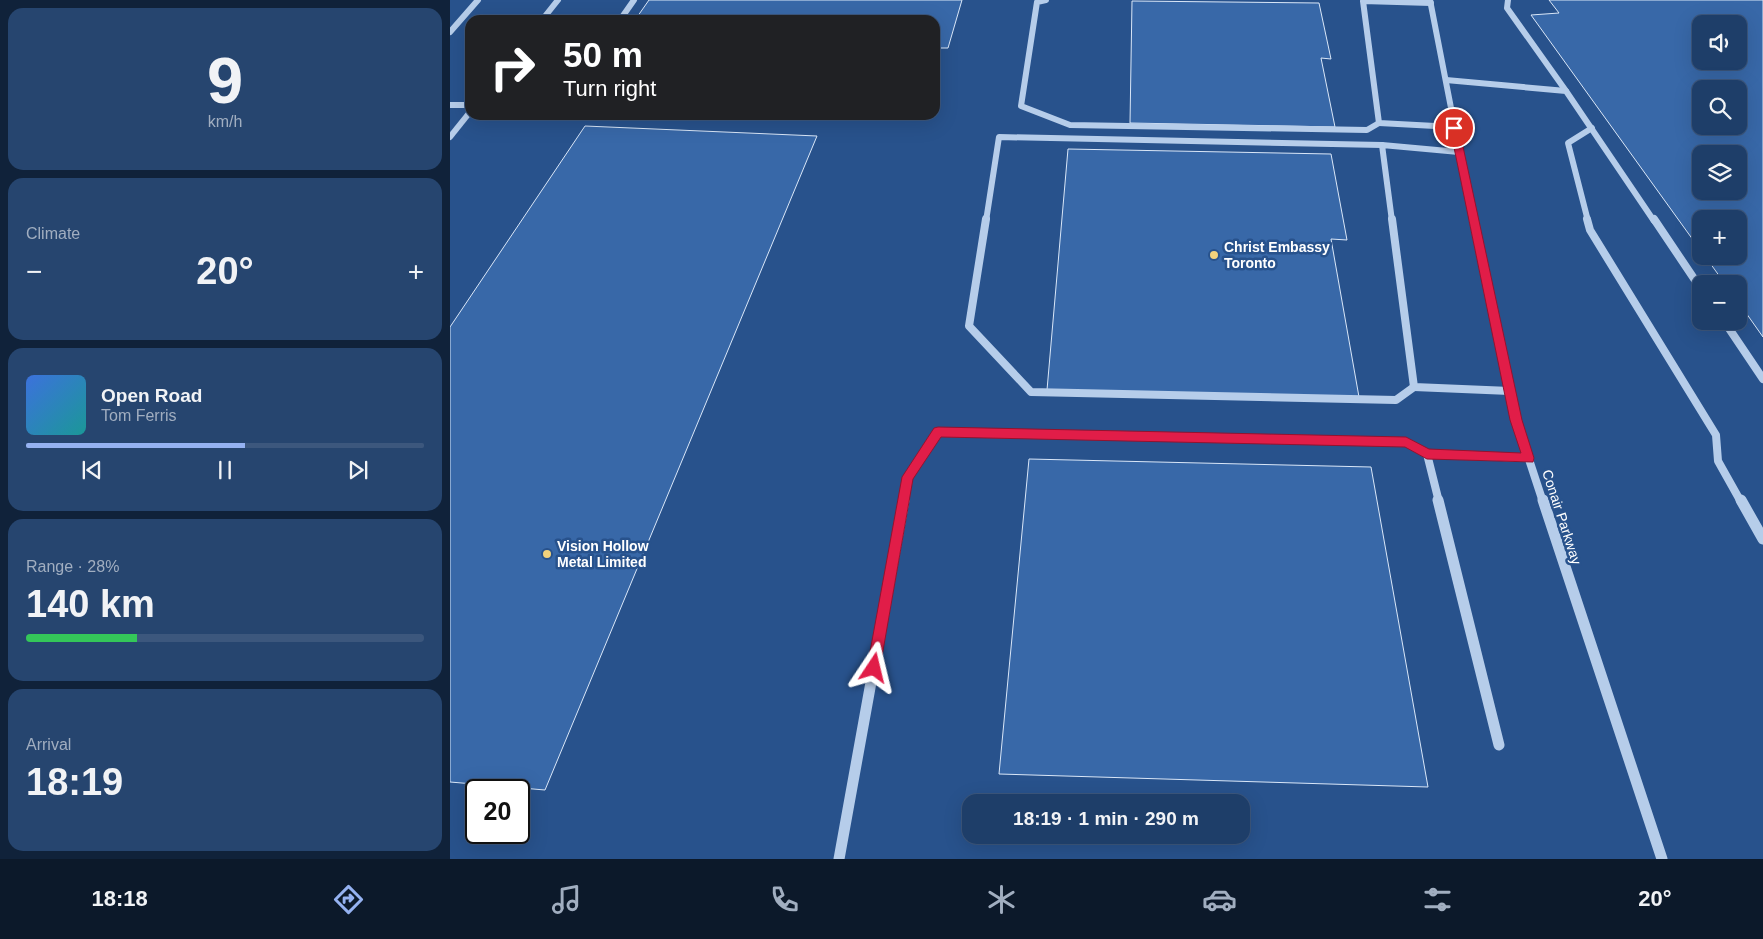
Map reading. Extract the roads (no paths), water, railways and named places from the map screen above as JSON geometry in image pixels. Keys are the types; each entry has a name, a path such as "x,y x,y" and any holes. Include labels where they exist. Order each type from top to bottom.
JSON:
{"street":[{"path":"450,32 478,0"},
{"path":"546,15 558,0"},
{"path":"624,15 634,0"},
{"path":"1046,0 1038,2 1021,106 1070,125 1367,130 1379,123 1454,128"},
{"path":"1379,123 1362,0 1430,2"},
{"path":"1508,0 1507,8 1592,128 1692,276"},
{"name":"Conair Parkway","path":"1430,2 1454,128 1516,420 1662,859"},
{"path":"1446,80 1566,91"},
{"path":"450,105 465,105"},
{"path":"450,137 465,118"},
{"path":"1592,128 1568,144 1590,230 1716,434 1718,462 1763,539"},
{"path":"1459,152 1364,142 999,137 969,326 1032,392 1396,400 1414,387 1510,391"},
{"path":"1382,145 1414,387"},
{"path":"1730,330 1763,379"},
{"path":"839,859 908,477 938,432 1406,442 1427,454 1529,458"},
{"path":"1427,454 1499,744"}],"place":[{"name":"Christ Embassy Toronto","path":"1214,255"},
{"name":"Vision Hollow Metal Limited","path":"547,554"}]}
